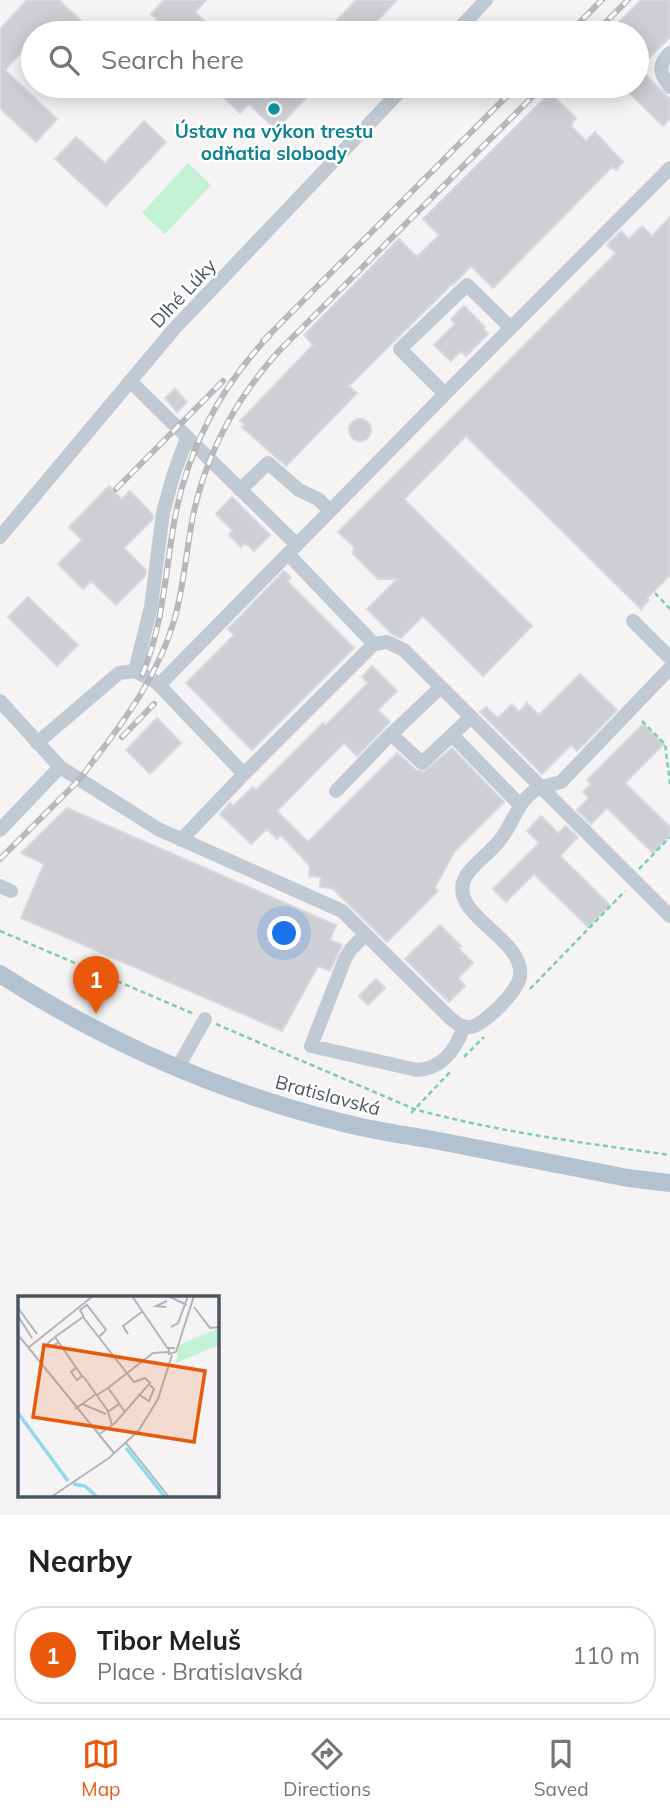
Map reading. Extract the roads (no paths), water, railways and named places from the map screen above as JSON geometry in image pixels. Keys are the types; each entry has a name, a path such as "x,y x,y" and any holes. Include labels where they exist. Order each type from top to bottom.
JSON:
{"main road":[{"name":"Bratislavská","path":"0,974 73,1017 178,1067 260,1098 342,1123 628,1178 670,1183"}],"street":[{"path":"466,21 486,0"},
{"path":"670,53 663,59 660,67 662,76 670,87"},
{"name":"Dlhé Lúky","path":"0,537 174,329 394,98"},
{"path":"159,685 670,168"},
{"path":"445,394 400,349 467,285 510,327"},
{"path":"130,381 240,489 374,644"},
{"path":"135,671 151,607 163,513 187,438"},
{"path":"240,489 268,463 299,490 318,499 330,511"},
{"path":"633,621 670,658"},
{"path":"181,840 374,644 387,642 397,645 441,687 670,916"},
{"path":"0,701 60,767 158,829 342,911 450,1018 470,1027 482,1024 517,986 520,976 519,963 512,951 465,904 463,883 467,874 500,841 525,798 541,787 561,782 670,668"},
{"path":"37,743 118,673 135,671 159,685 244,774"},
{"path":"658,681 670,692"},
{"path":"336,791 441,687"},
{"path":"391,734 422,763 471,717"},
{"path":"452,735 520,805"},
{"path":"0,830 60,767"},
{"path":"365,935 345,959 311,1046 417,1070 431,1069 445,1059 458,1043 464,1026"},
{"path":"178,1067 205,1019"}],"railway":[{"path":"581,21 602,0"},
{"path":"607,21 628,0"},
{"path":"263,341 505,98"},
{"path":"95,759 141,694 160,659 174,621 199,493 215,449 236,408 278,352 531,98"},
{"path":"142,675 155,638 174,523 196,446 236,376 270,335"},
{"path":"116,489 223,381"},
{"path":"122,737 154,704"},
{"path":"0,859 79,780 100,752"}],"place":[{"name":"Ústav na výkon trestu odňatia slobody","path":"274,109"},
{"name":"Tibor Meluš","path":"96,1014"}]}
